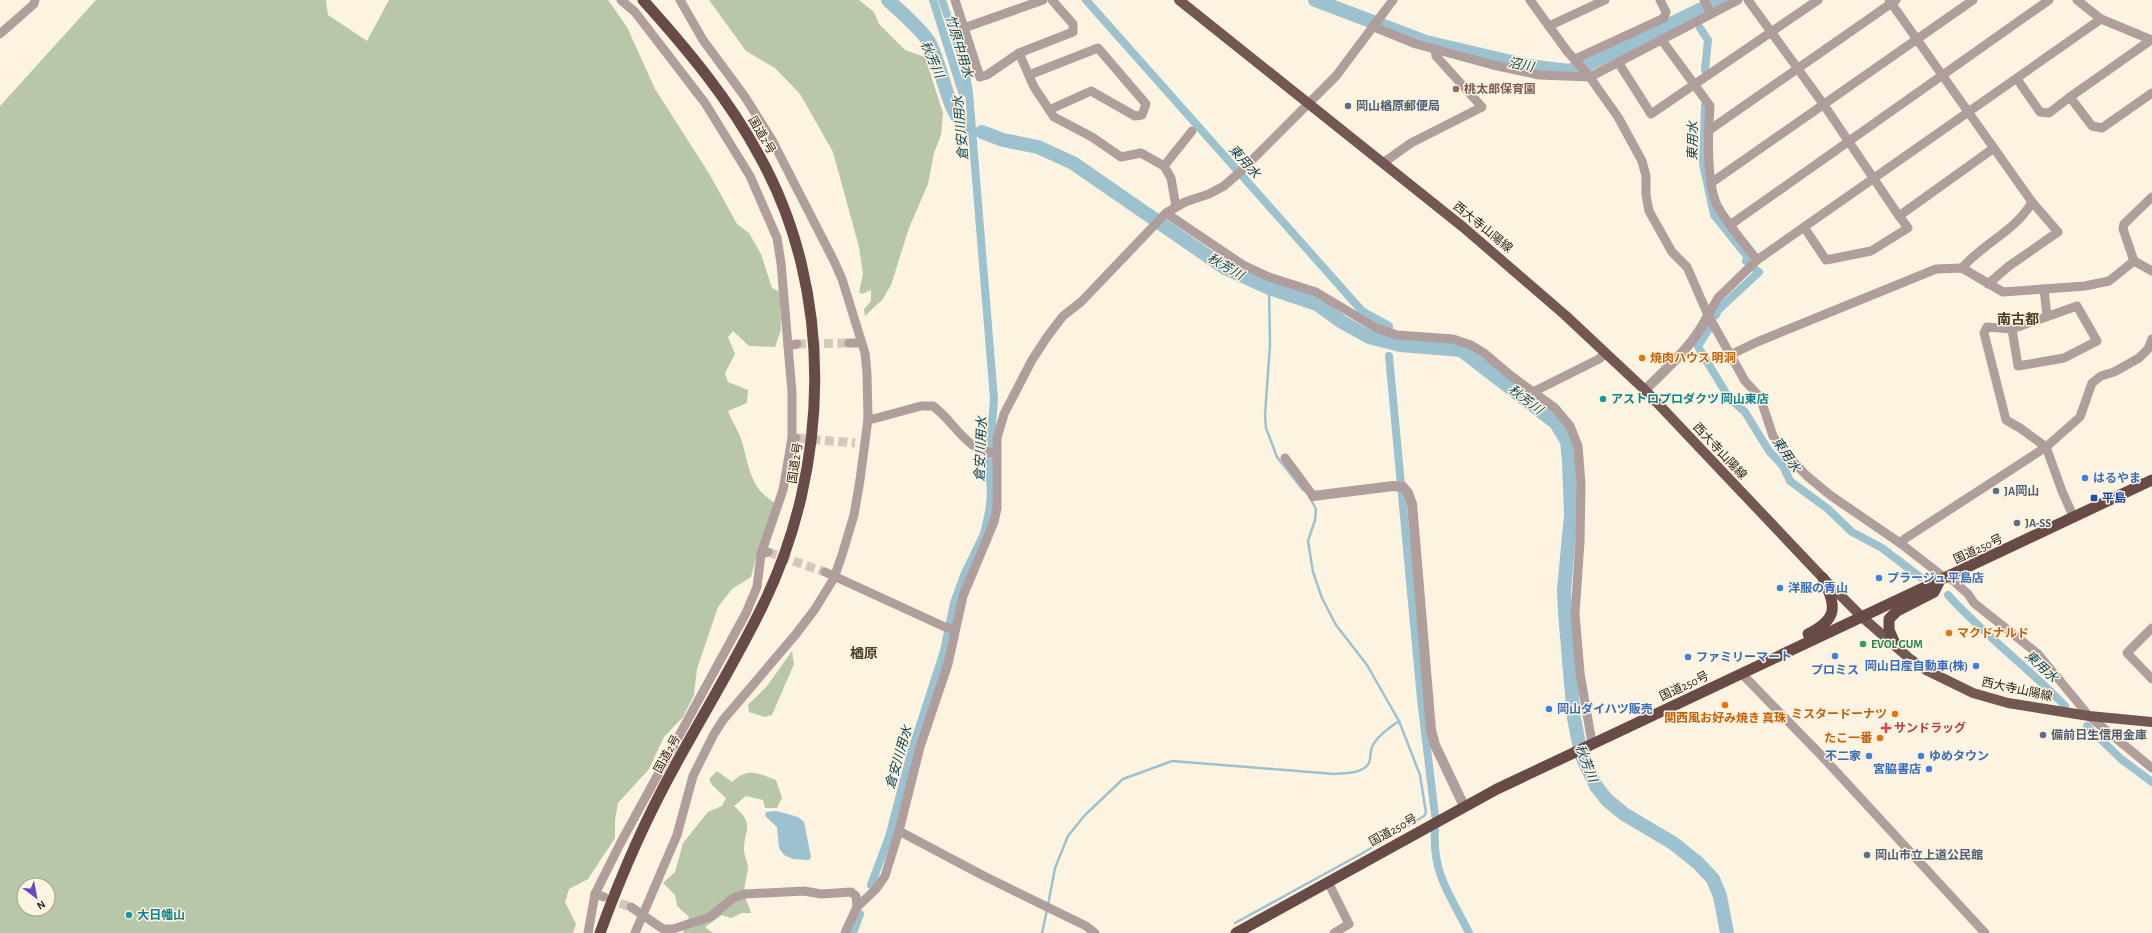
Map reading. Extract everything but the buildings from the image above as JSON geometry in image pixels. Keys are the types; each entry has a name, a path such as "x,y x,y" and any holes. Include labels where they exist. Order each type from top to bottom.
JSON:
{"highway":[{"name":"国道2号","path":"600,933 616,890 645,822 764,604 783,559 799,512 813,428 813,341 798,250 782,204 762,159 716,86 684,45 643,0"},
{"name":"国道250号","path":"1236,933 1464,806 1572,752 1742,674 2152,480"},
{"path":"1766,662 1783,647 1819,629 1830,619 1833,613 1834,603 1823,578"},
{"path":"1896,646 1889,630 1889,619 1897,611 1934,592 1945,578"}],"main road":[{"name":"西大寺山陽線","path":"1179,0 1190,4 1309,104 1515,270 1645,390 1823,578 1862,616 1926,670 1973,694 2008,703 2089,716 2152,722"}],"street":[{"path":"0,34 34,4 35,0"},
{"path":"588,933 599,896 620,844 746,613 757,587 765,553 784,490 795,438 792,392 793,345 782,263 777,238 750,176 705,103 635,12 621,0"},
{"path":"635,933 677,835 693,776 714,734 734,706 796,634 815,609 834,578 854,515 860,444 868,419 868,374 865,353 842,279 834,261 805,207 783,159 746,97 702,40 680,0"},
{"path":"955,0 980,77 987,75 1019,53 1073,32 1073,24 1052,0"},
{"path":"964,28 1043,0"},
{"path":"845,933 857,907 881,884 899,831 920,747 948,664 950,628 994,522 997,508 992,453 1004,414 1047,337 1063,316 1081,302 1164,215 1176,207 1209,194 1237,174 1309,104 1336,76 1393,0"},
{"path":"1549,26 1605,0"},
{"path":"1575,60 1664,18 1666,12 1660,0"},
{"path":"1704,0 1711,14"},
{"path":"1374,27 1398,38 1435,49 1539,75 1589,76 1738,0"},
{"path":"1748,0 1824,105 1848,143 1908,228 1871,251 1826,260 1804,227"},
{"path":"1618,62 1651,114 1818,0"},
{"path":"1711,183 1973,0"},
{"path":"1730,225 2049,0"},
{"path":"2077,0 2101,19 2152,40"},
{"path":"1533,1 1549,26 1589,76 1618,117 1642,161 1646,176 1646,195 1649,210 1672,252 1687,267 1708,315 1744,381 1760,397 1773,436 1781,449 1807,476 1830,495 1900,543 1968,594 1974,602 2038,654 2089,716 2152,768"},
{"path":"1708,131 1892,1 1968,114 2032,202 2058,232 2009,266 1988,284"},
{"path":"1645,390 1685,349 1702,328 1718,298 1757,260 1968,114 2101,19"},
{"path":"1661,39 1710,106 1708,131 1711,183 1717,206 1757,260"},
{"path":"2017,79 2040,112 2049,113 2152,40"},
{"path":"1029,75 1098,48 1146,104 1142,115 1135,116 1091,91 1049,110"},
{"path":"1383,163 1411,143 1482,107 1436,56 1435,49"},
{"path":"1019,53 1029,75 1054,117 1092,137 1121,157 1141,153 1164,166 1171,178 1176,207"},
{"path":"2070,97 2092,126 2102,128 2152,94"},
{"path":"1164,166 1192,131"},
{"path":"1900,216 1994,148"},
{"path":"2152,197 2124,224 2123,229 2134,261 2152,270"},
{"path":"1962,268 1982,248 2016,224 2032,202"},
{"path":"1164,215 1243,265 1269,276 1316,292 1336,302 1376,328 1397,335 1453,339 1471,345 1484,353 1563,416 1575,436 1578,446 1581,484 1580,542 1575,614 1580,673 1590,744"},
{"path":"1730,355 1757,342 1936,269 1962,268 2003,292 2085,286 2110,281 2134,261"},
{"path":"2044,289 2047,316"},
{"path":"2012,329 2018,366 2064,358 2097,341 2077,306 2012,329 1987,327 1984,333 2006,420 2020,428 2046,447 2062,492 2074,518"},
{"path":"1900,543 2046,447 2080,417 2092,384 2101,376 2114,372 2139,358 2148,349 2152,339"},
{"path":"849,343 861,343"},
{"path":"1533,392 1600,359 1606,354"},
{"path":"868,419 921,406 933,406 975,447 992,453"},
{"path":"1285,458 1313,496 1392,486 1403,487 1408,493 1412,504 1430,730 1435,745 1464,806"},
{"path":"825,572 834,578 950,628"},
{"path":"2152,628 2127,653 2152,679"},
{"path":"1742,674 1819,753 1985,933"},
{"path":"899,831 1086,926 1095,933"},
{"path":"1328,882 1349,924 1340,931"},
{"path":"630,907 663,929 673,929 710,917 733,898 745,894 804,891 821,894 855,893 857,907"}],"green space":[{"path":"96,0 326,0 328,15 367,41 389,0 608,0 627,27 655,89 710,175 737,224 749,233 761,254 772,288 780,292 781,330 775,347 749,346 733,331 728,337 735,354 725,373 728,382 748,390 747,403 728,411 741,438 752,478 761,492 777,504 758,550 751,577 732,589 718,607 697,669 694,695 683,717 664,737 649,769 618,803 615,820 615,838 588,879 569,889 565,902 576,924 573,933 0,933 0,106"},
{"path":"709,0 859,0 874,12 879,24 905,50 925,57 943,113 941,135 934,153 928,184 909,228 891,285 882,300 865,316 864,309 871,301 871,290 862,294 859,292 863,274 859,247 833,152 800,94 775,68 746,51"},
{"path":"792,651 794,664 772,715 765,717 749,712 748,705 767,686"},
{"path":"717,771 732,782 743,774 748,773 758,774 776,780 782,798 777,808 765,808 763,800 746,796 734,806 745,818 747,823 744,842 744,850 748,868 745,892 751,913 742,913 731,918 722,915 705,927 713,933 683,933 689,917 677,906 675,895 663,883 675,872 683,843 708,812 722,806 726,798 712,785 709,779"}],"water":[{"path":"777,811 798,817 804,822 811,857 809,860 793,859 784,855 779,848 777,827 765,816 766,812"}],"waterway":[{"name":"秋芳川","path":"888,0 926,37 934,52 949,99 959,119 965,126"},
{"name":"竹原中用水","path":"933,0 962,92 969,93"},
{"name":"倉安川用水","path":"871,885 889,837 911,753 944,651 954,603 965,573 984,534 991,495 989,463 994,399 969,93 964,63 942,0"},
{"name":"東用水","path":"1086,0 1362,311 1389,326 1389,330"},
{"name":"沼川","path":"1315,0 1426,42 1528,66 1569,71 1587,65 1720,0"},
{"name":"東用水","path":"1700,28 1708,40 1705,70"},
{"name":"東用水","path":"1705,105 1703,164 1714,215 1747,256 1746,261"},
{"name":"秋芳川","path":"982,132 1003,140 1038,147 1073,163 1225,268 1269,288 1317,304 1342,322 1369,337 1400,345 1461,350 1556,423 1567,441 1569,461 1571,515 1564,590 1574,718 1581,754 1596,786 1607,800 1624,814 1673,843 1698,863 1713,879 1720,896 1727,933"},
{"name":"東用水","path":"1716,315 1718,310 1759,272 1756,270"},
{"path":"1269,288 1270,345 1265,415 1266,428 1277,457 1303,490"},
{"name":"東用水","path":"1710,327 1698,346 1700,350 1729,398 1745,412 1769,451 1783,466 1790,481 1828,509 1852,532 1882,548 1920,577"},
{"path":"1389,356 1421,699 1435,815"},
{"path":"1235,923 1361,854 1424,816 1426,813 1420,775 1399,721 1367,665 1336,625 1322,598 1313,572 1308,541 1315,520 1316,509 1310,498"},
{"name":"東用水","path":"1948,595 1976,624 2065,706"},
{"path":"1048,905 1055,868 1068,836 1085,815 1123,779 1172,761 1334,774 1358,771 1366,767 1369,763 1371,749 1377,739 1399,721"},
{"name":"東用水","path":"2087,726 2121,759 2152,782"},
{"path":"1435,830 1435,846 1440,872 1444,884 1469,933"},
{"path":"1042,933 1047,910"},
{"name":"倉安川用水","path":"853,933 860,914"}],"tunnel":[{"path":"797,344 849,343"},
{"path":"798,438 855,443"},
{"path":"768,552 825,572"},
{"path":"607,899 631,907"}],"place":[{"name":"桃太郎保育園","path":"1456,89"},
{"name":"岡山楢原郵便局","path":"1348,106"},
{"name":"焼肉ハウス 明洞","path":"1642,358"},
{"name":"アストロプロダクツ 岡山東店","path":"1603,399"},
{"name":"はるやま","path":"2085,478"},
{"name":"JA岡山","path":"1996,491"},
{"name":"平島","path":"2094,498"},
{"name":"JA-SS","path":"2017,523"},
{"name":"プラージュ 平島店","path":"1879,578"},
{"name":"洋服の青山","path":"1780,588"},
{"name":"マクドナルド","path":"1949,633"},
{"name":"EVOL GUM","path":"1863,644"},
{"name":"プロミス","path":"1835,656"},
{"name":"ファミリーマート","path":"1688,657"},
{"name":"岡山日産自動車(株)","path":"1976,666"},
{"name":"関西風お好み焼き 真珠","path":"1725,705"},
{"name":"岡山ダイハツ販売","path":"1549,709"},
{"name":"ミスタードーナツ","path":"1895,714"},
{"name":"サンドラッグ","path":"1886,728"},
{"name":"備前日生信用金庫","path":"2043,735"},
{"name":"たこ一番","path":"1880,738"},
{"name":"不二家","path":"1869,756"},
{"name":"ゆめタウン","path":"1921,756"},
{"name":"宮脇書店","path":"1929,769"},
{"name":"岡山市立上道公民館","path":"1867,855"},
{"name":"大日幡山","path":"129,915"}],"district":[{"name":"南古都","path":"2018,319"},
{"name":"楢原","path":"864,653"}]}
